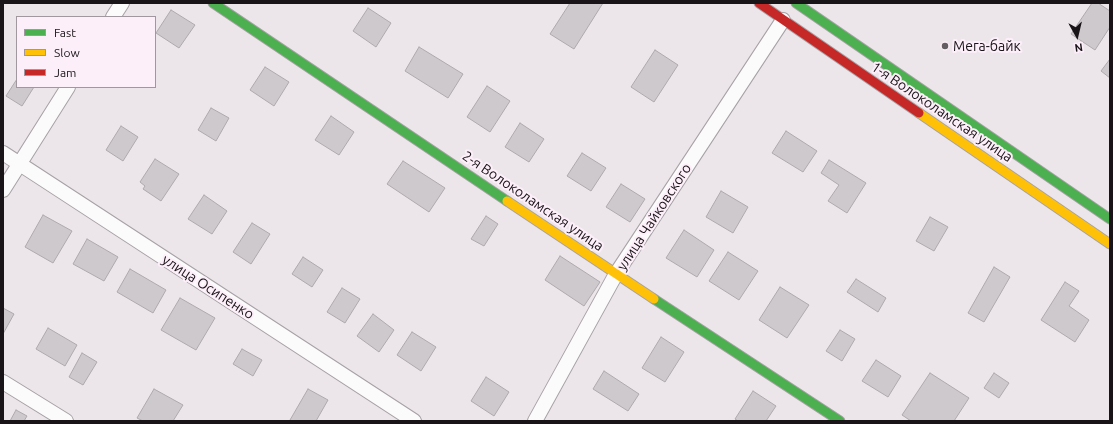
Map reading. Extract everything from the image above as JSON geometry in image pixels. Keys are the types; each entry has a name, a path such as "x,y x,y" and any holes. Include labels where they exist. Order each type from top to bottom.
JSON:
{"main road":[{"name":"2-я Волоколамская улица","path":"213,3 616,274 840,421"},
{"name":"1-я Волоколамская улица","path":"758,3 1110,244"},
{"name":"1-я Волоколамская улица","path":"796,3 1110,219"}],"street":[{"path":"114,16 122,3"},
{"name":"улица Чайковского","path":"535,421 616,274 783,20"},
{"path":"3,190 67,88"},
{"name":"улица Осипенко","path":"3,153 414,421"},
{"path":"3,382 66,421"}],"building":[{"path":"570,3 603,3 574,49 550,34"},
{"path":"1092,3 1098,3 1110,11 1110,27 1095,50 1071,34"},
{"path":"368,8 391,23 376,47 353,31"},
{"path":"171,10 195,25 179,48 156,33"},
{"path":"419,47 463,74 448,98 405,71"},
{"path":"655,50 678,65 654,102 631,87"},
{"path":"1110,59 1110,78 1101,71"},
{"path":"265,67 289,82 274,106 250,90"},
{"path":"16,81 16,88 33,88 22,106 6,96"},
{"path":"487,86 510,101 490,132 467,117"},
{"path":"211,108 229,118 216,141 198,130"},
{"path":"331,116 354,132 339,155 315,140"},
{"path":"520,123 544,139 529,162 505,147"},
{"path":"121,126 138,137 123,161 106,150"},
{"path":"786,131 817,151 803,172 772,153"},
{"path":"582,153 606,168 591,191 567,176"},
{"path":"155,159 179,174 161,201 143,189 145,186 140,182"},
{"path":"829,160 866,183 847,213 828,201 839,185 821,173"},
{"path":"403,161 445,188 429,212 387,184"},
{"path":"621,184 645,199 630,222 606,207"},
{"path":"721,191 748,207 733,233 706,217"},
{"path":"204,195 227,211 212,234 188,219"},
{"path":"43,215 72,231 53,263 25,247"},
{"path":"486,216 498,224 484,246 471,239"},
{"path":"930,217 948,227 934,251 916,241"},
{"path":"252,223 270,234 251,264 233,252"},
{"path":"684,230 714,250 697,277 666,258"},
{"path":"87,239 118,257 104,281 73,264"},
{"path":"728,252 758,271 739,300 709,281"},
{"path":"560,256 600,282 584,306 545,280"},
{"path":"303,257 323,270 312,287 292,274"},
{"path":"994,267 1010,277 984,322 968,313"},
{"path":"130,269 166,290 153,313 117,292"},
{"path":"856,279 886,298 878,312 847,292"},
{"path":"1065,282 1079,291 1069,306 1089,320 1075,342 1041,320"},
{"path":"780,287 809,305 787,338 759,320"},
{"path":"342,288 360,299 345,323 327,312"},
{"path":"180,298 215,318 196,350 161,330"},
{"path":"3,308 14,314 3,334"},
{"path":"373,314 394,330 379,352 357,336"},
{"path":"48,328 77,345 65,366 36,349"},
{"path":"840,330 855,339 842,361 826,351"},
{"path":"412,332 436,347 421,371 397,355"},
{"path":"661,337 684,352 665,382 642,368"},
{"path":"242,349 262,360 253,376 233,364"},
{"path":"82,353 97,362 83,385 69,377"},
{"path":"876,360 901,376 888,397 862,381"},
{"path":"604,371 639,394 628,411 593,389"},
{"path":"930,373 969,398 954,421 911,421 902,415"},
{"path":"994,373 1009,383 999,398 984,388"},
{"path":"486,377 509,392 494,416 471,401"},
{"path":"154,389 183,405 173,421 143,421 137,418"},
{"path":"308,389 328,400 316,421 290,420"},
{"path":"753,391 776,406 766,421 738,421 735,419"},
{"path":"16,410 27,416 24,421 10,421"}],"traffic: fast":[{"path":"213,3 507,201"},
{"path":"796,3 1110,219"},
{"path":"654,299 840,421"}],"traffic: slow":[{"path":"919,113 1110,244"},
{"path":"507,201 654,299"}],"traffic: jam":[{"path":"759,3 919,113"}],"place":[{"name":"Мега-байк","path":"945,46"}]}
